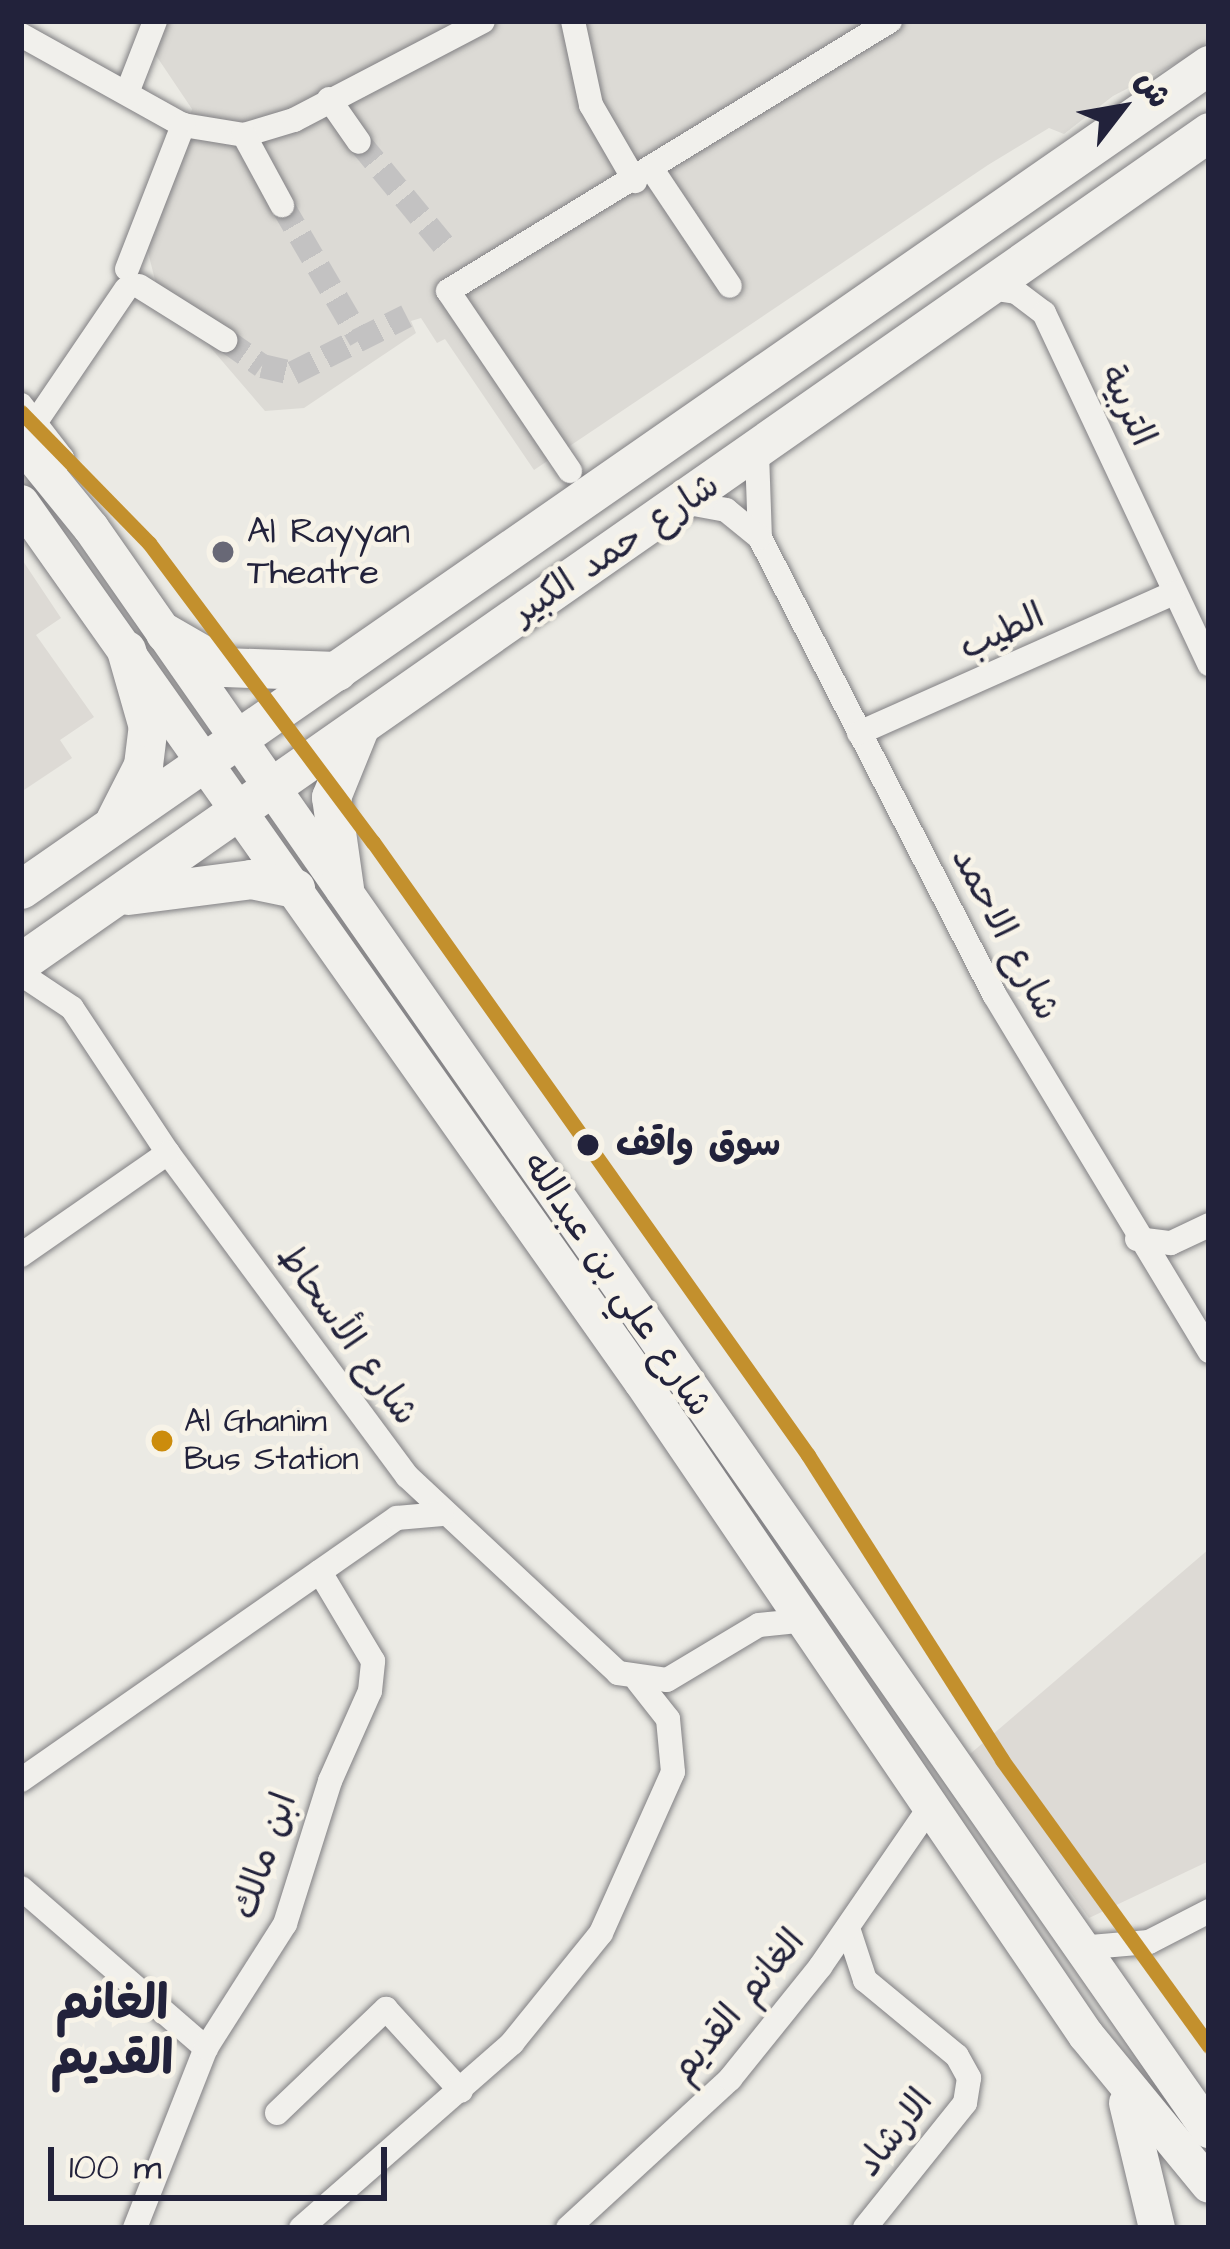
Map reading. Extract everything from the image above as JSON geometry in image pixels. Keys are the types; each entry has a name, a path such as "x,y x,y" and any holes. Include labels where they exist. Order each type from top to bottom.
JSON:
{"main road":[{"name":"شارع حمد الكبير","path":"21,890 1209,65"},
{"name":"شارع حمد الكبير","path":"21,962 757,453 982,287 1199,144"},
{"path":"165,633 224,667 337,671"},
{"path":"111,825 135,784 148,727 126,650"},
{"path":"344,889 331,796 342,756 364,722"},
{"path":"112,899 251,879 295,888"}],"street":[{"path":"127,93 154,21"},
{"path":"21,35 183,124 244,135 273,130 483,21"},
{"path":"573,21 592,106 730,286"},
{"path":"570,471 448,291 644,176 890,21"},
{"path":"329,99 359,142"},
{"path":"26,423 131,281 183,124"},
{"path":"244,135 282,205"},
{"path":"131,281 225,340"},
{"name":"التربية","path":"982,287 1026,296 1044,314 1209,664"},
{"name":"شارع علي بن عبدالله","path":"26,423 47,474 165,633 1112,1999 1204,2121"},
{"name":"شارع الاحمد","path":"757,453 760,538 994,994 1137,1239 1209,1351"},
{"path":"683,502 726,510 760,538"},
{"name":"شارع علي بن عبدالله","path":"21,503 807,1621 1116,2077 1209,2185"},
{"name":"الطيب","path":"859,733 1173,593"},
{"name":"شارع الأسحاط","path":"21,974 66,1000 168,1153 407,1476 442,1514 638,1681 661,1704 674,1742 663,1799 577,1969 460,2091 302,2228"},
{"path":"21,1255 168,1153"},
{"path":"1137,1239 1183,1240 1209,1225"},
{"path":"1163,1281 1183,1240"},
{"path":"397,1518 407,1476"},
{"path":"21,1780 397,1518 442,1514"},
{"name":"ابن مالك","path":"135,2228 206,2048 285,1924 330,1781 370,1691 373,1660 320,1572"},
{"path":"638,1681 667,1680 759,1625 807,1621"},
{"name":"الغانم القديم","path":"568,2228 730,2079 816,1972 932,1804"},
{"path":"21,1888 206,2048"},
{"path":"1112,1999 1125,1967 1149,1942 1209,1911"},
{"path":"816,1972 865,1980 848,1928"},
{"path":"1079,1948 1149,1942"},
{"name":"الارشاد","path":"865,1980 957,2056 969,2090 865,2228"},
{"path":"277,2113 386,2009 460,2091"},
{"path":"1116,2077 1148,2166 1157,2228"},
{"path":"601,2200 603,2228"}],"shaded area":[{"path":"168,21 1209,21 1209,38 1198,52 1113,96 1064,134 1049,128 988,165 534,470 445,339 437,343 421,318 411,321 416,333 304,408 265,411 156,284 144,236 155,234 192,109 155,54"},
{"path":"21,558 61,618 36,635 94,717 60,740 72,758 21,792"},
{"path":"1209,1549 1209,1861 1089,1918 970,1754"}],"tunnel":[{"path":"359,142 447,249"},
{"path":"282,205 361,340"},
{"path":"225,340 262,366 293,373 407,316"}],"transit line":[{"path":"21,412 149,543 373,842 808,1455 1002,1760 1209,2046"}],"place":[{"name":"Al Rayyan Theatre","path":"223,552"},
{"name":"سوق واقف","path":"588,1145"},
{"name":"Al Ghanim Bus Station","path":"162,1441"}],"district":[{"name":"الغانم القديم","path":"112,2032"}]}
